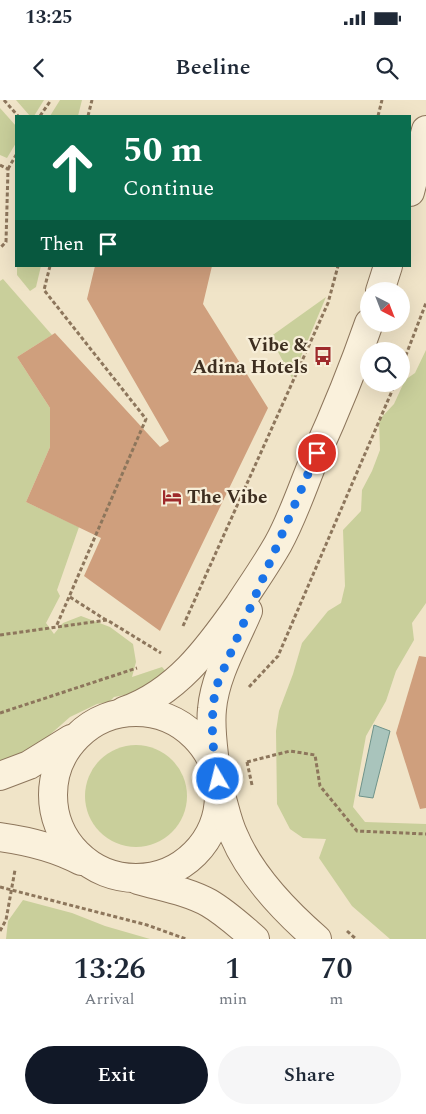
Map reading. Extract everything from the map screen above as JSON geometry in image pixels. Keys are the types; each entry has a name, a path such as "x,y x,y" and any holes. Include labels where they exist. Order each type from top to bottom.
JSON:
{"street":[{"path":"411,188 426,130"},
{"path":"383,282 388,267"},
{"path":"131,879 159,875 181,865 200,849 213,829 218,810 218,779 212,727 212,708 216,687 349,380 366,332"},
{"path":"0,776 29,765 48,755 99,722 138,706 152,698 187,671 205,653 278,544"},
{"path":"91,866 77,854 64,838 55,816 53,793 55,774 62,756 75,739 99,722 130,712 153,713 175,721 190,731 205,746 218,779 234,837 252,867 286,909 317,939"},
{"path":"9,838 48,846 65,852 110,875 188,894 209,903 255,939"}],"path":[{"path":"4,100 17,115"},
{"path":"41,115 51,100"},
{"path":"88,115 92,100"},
{"path":"378,115 382,100"},
{"path":"0,248 6,242 8,169 15,157"},
{"path":"0,165 8,169"},
{"path":"50,267 44,290 146,419 56,627"},
{"path":"180,633 328,303 338,267"},
{"path":"410,345 426,303"},
{"path":"244,692 278,656 392,392"},
{"path":"70,597 169,658"},
{"path":"0,634 107,620"},
{"path":"0,713 141,667"},
{"path":"252,788 247,762 290,751 315,755 320,786 357,831 426,834"},
{"path":"0,931 6,920 17,862 9,838"},
{"path":"0,887 147,925 186,939"},
{"path":"341,926 356,939"}],"green space":[{"path":"16,100 44,100 35,115 29,115"},
{"path":"60,100 82,100 78,115 51,115"},
{"path":"0,108 15,125 15,145 7,158 0,155"},
{"path":"17,267 41,267 36,287 30,291 17,275"},
{"path":"3,279 52,335 17,357 50,408 50,447 26,502 79,527 57,590 60,596 46,623 54,634 63,623 81,616 110,627 133,644 136,662 132,677 162,667 169,675 135,693 114,697 109,702 97,704 70,717 45,739 15,757 0,762 0,281"},
{"path":"326,297 292,378 270,337"},
{"path":"426,350 426,603 412,623 414,640 396,671 386,701 366,736 353,807 365,822 426,824 426,939 390,939 352,906 319,858 326,839 303,838 290,829 277,804 276,731 279,711 302,643 328,611 341,603 345,586 343,530 361,511 362,490 380,450 379,420 394,404 400,392 410,392 410,376 415,373"},
{"path":"136,745 156,749 172,760 183,776 187,796 183,816 172,832 156,843 136,847 116,843 100,832 89,816 85,796 89,776 100,760 116,749"},
{"path":"23,900 72,913 105,926 150,939 6,939 8,921"}],"water":[{"path":"374,725 390,731 373,798 359,796"}],"building":[{"name":"The Vibe","path":"95,267 212,267 203,304 268,408 160,631 84,576 101,538 26,502 50,447 50,408 17,357 55,333 160,447 169,441 87,299"},
{"path":"419,656 426,657 426,808 420,809 396,733"}],"place":[{"name":"Vibe & Adina Hotels","path":"323,356"},
{"name":"The Vibe","path":"172,497"}],"route":[{"path":"218,779 215,767 212,727 212,708 216,687 317,453"}]}
